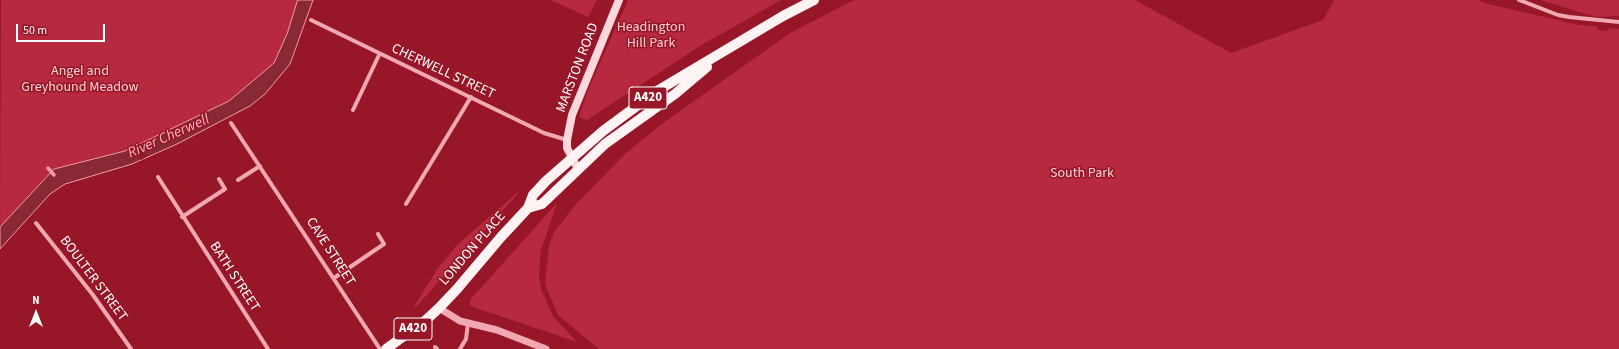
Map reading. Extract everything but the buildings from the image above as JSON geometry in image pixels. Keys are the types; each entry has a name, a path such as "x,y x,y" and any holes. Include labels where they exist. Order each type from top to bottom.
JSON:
{"main road":[{"name":"MARSTON ROAD","path":"578,169 567,148 567,140 574,107 619,0"},
{"name":"A420","path":"572,158 603,131 657,92 730,47 814,0"},
{"name":"A420","path":"578,169 605,144 675,94 730,47"},
{"name":"LONDON PLACE","path":"439,308 458,289 501,237 528,208 534,195 572,158"},
{"name":"LONDON PLACE","path":"528,208 542,204 578,169"},
{"name":"A420","path":"386,349 426,320 439,308"}],"street":[{"path":"1519,0 1558,15 1619,22"},
{"name":"CHERWELL STREET","path":"311,20 379,55 471,97 544,133 567,140"},
{"path":"353,110 379,55"},
{"path":"406,204 471,97"},
{"name":"CAVE STREET","path":"231,122 380,349"},
{"path":"238,180 260,166"},
{"name":"BATH STREET","path":"158,177 182,217 268,349"},
{"path":"182,217 225,189 219,180"},
{"name":"BOULTER STREET","path":"36,223 93,295 131,349"},
{"path":"334,278 384,244 378,234"},
{"path":"439,308 455,319 497,330 546,349"},
{"path":"460,349 466,339 468,323"}],"green space":[{"name":"Angel and Greyhound Meadow","path":"1,0 298,0 287,34 274,63 229,101 125,151 54,169 0,227"},
{"path":"551,0 597,0 588,17"},
{"name":"Headington Hill Park","path":"628,0 781,0 700,46 587,120 579,117 588,90"},
{"name":"South Park","path":"854,0 1135,0 1231,53 1323,20 1334,0 1478,0 1488,4 1579,25 1596,26 1599,30 1607,31 1609,28 1619,29 1619,349 599,349 558,315 545,282 549,245 554,232 577,203 626,153 659,126 790,33"},
{"path":"1540,0 1619,0 1619,16 1596,17"},
{"path":"519,191 417,306 413,308 438,268 458,244"},
{"path":"557,203 541,250 539,274 541,289 553,316 577,342 470,306 470,300"}],"water":[{"name":"River Cherwell","path":"298,0 313,0 290,64 265,94 250,106 177,144 132,164 65,184 50,194 0,249 0,227 54,169 125,151 229,101 274,63 287,34"}],"pier":[{"path":"142,143 146,157 141,160 136,146"}],"waterway":[{"path":"48,168 54,175"}]}
